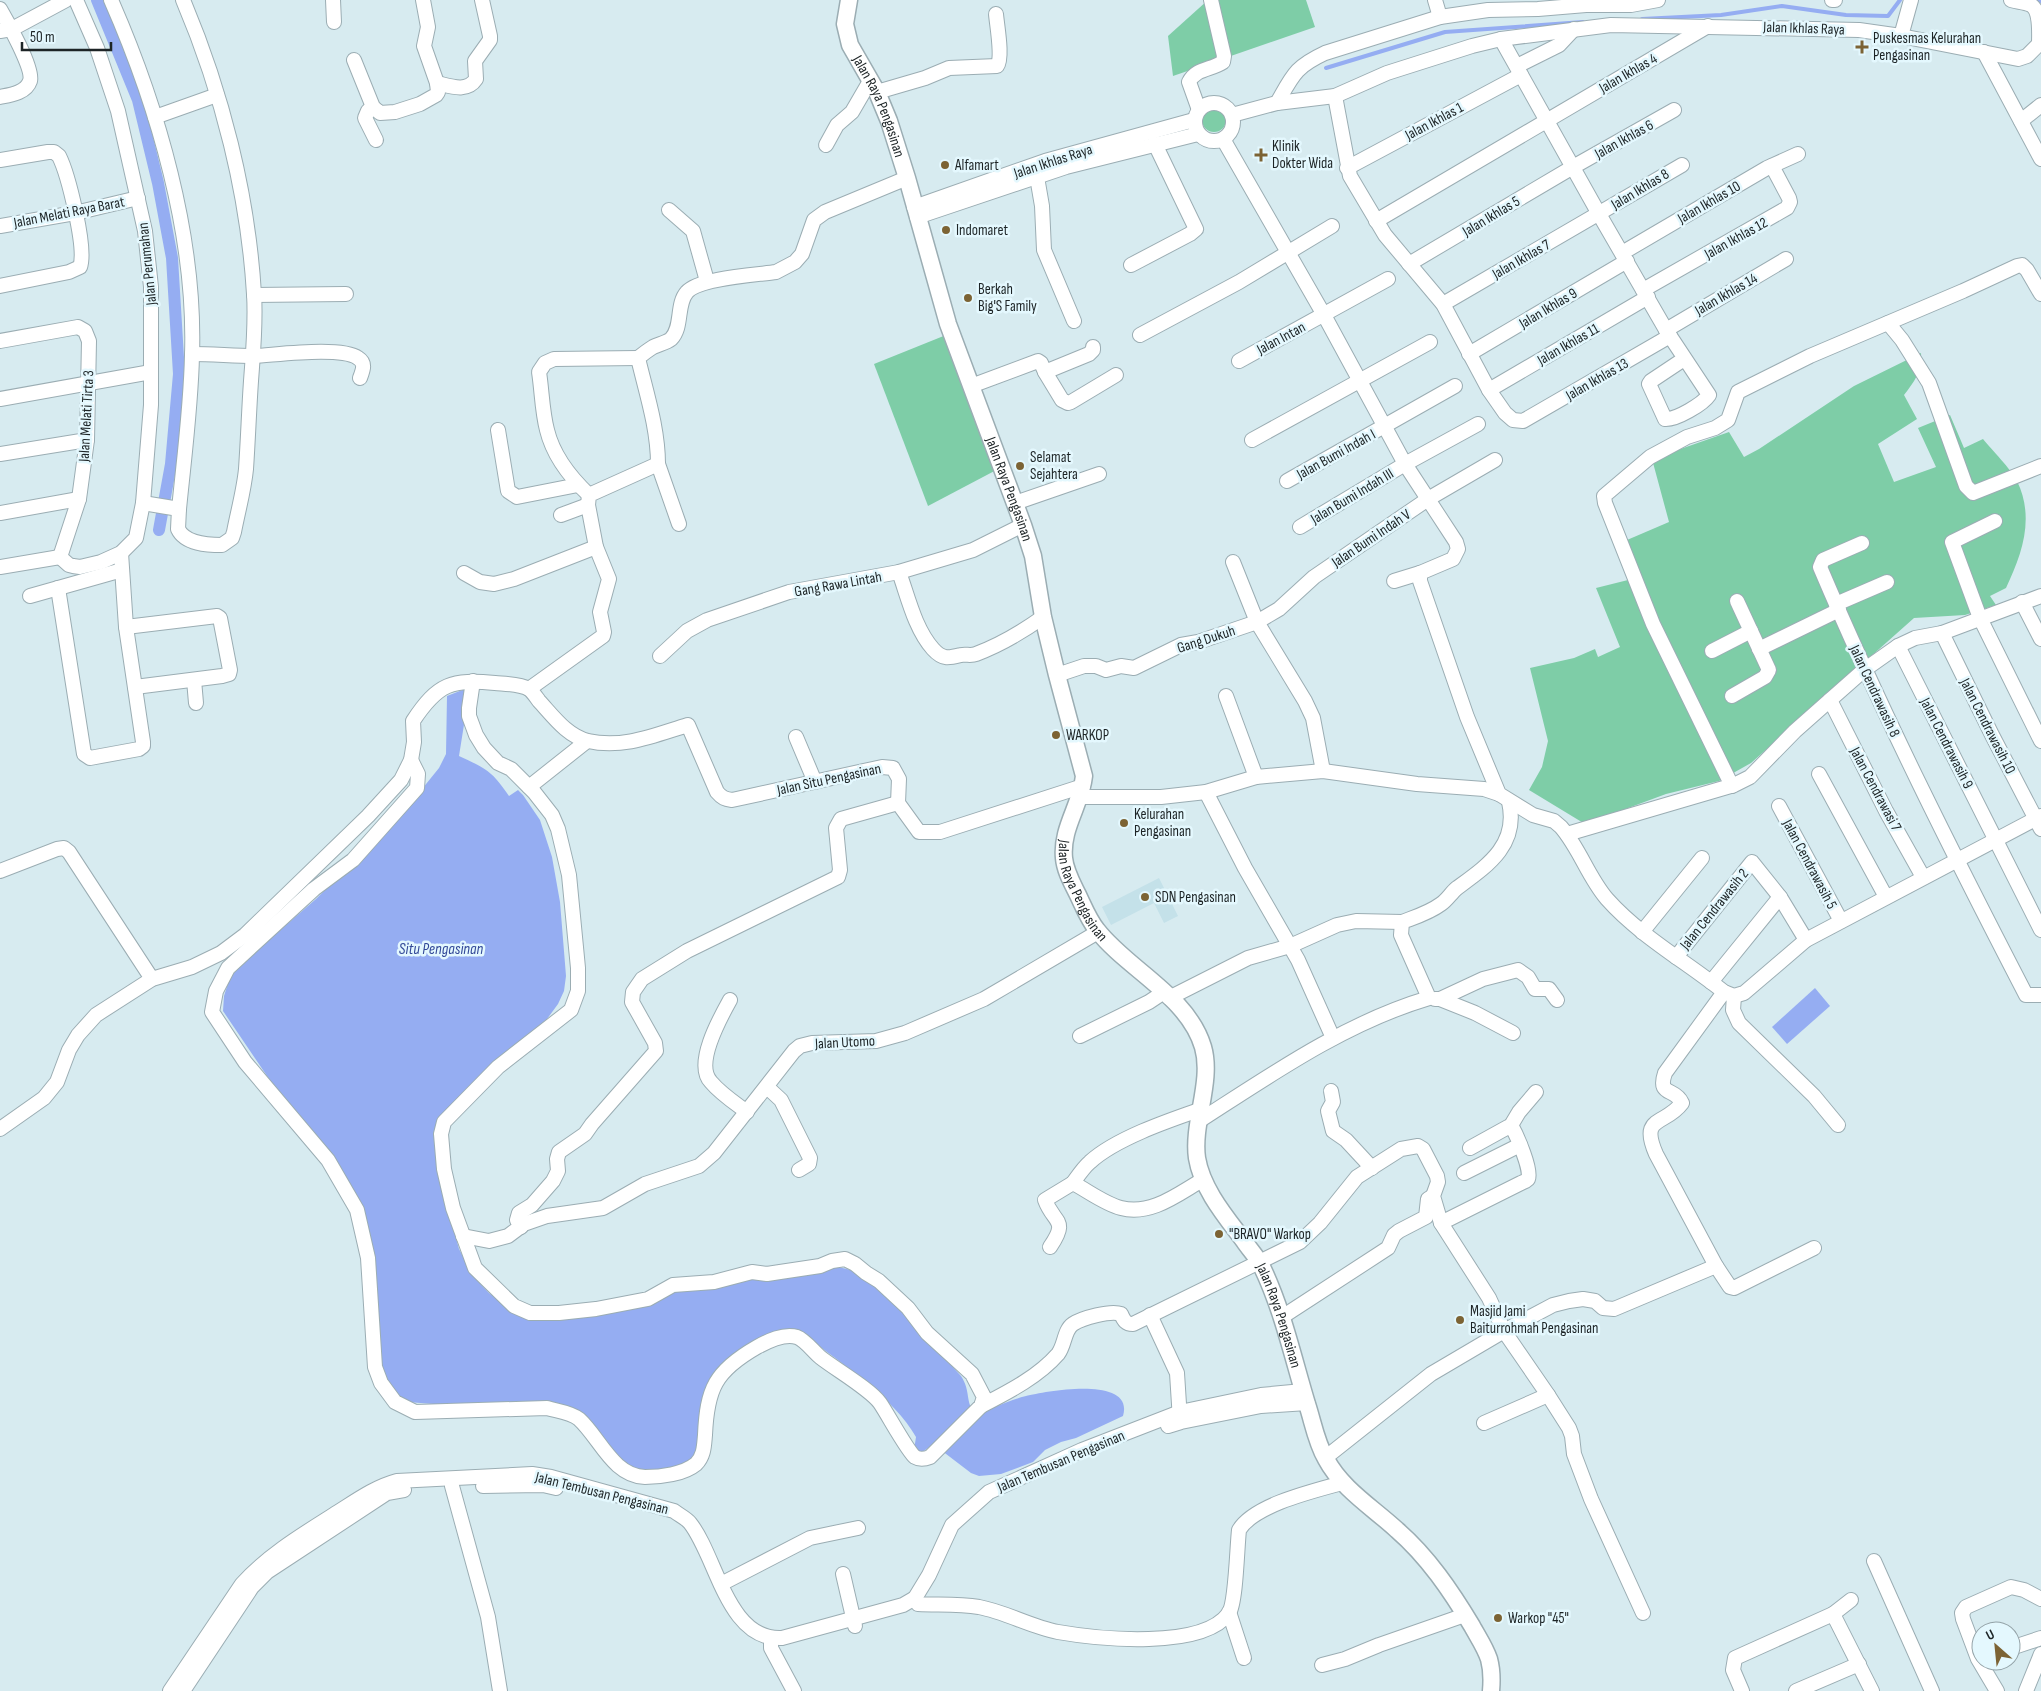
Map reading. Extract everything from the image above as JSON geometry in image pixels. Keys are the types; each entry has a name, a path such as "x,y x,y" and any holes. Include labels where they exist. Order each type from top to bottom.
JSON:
{"main road":[{"name":"Jalan Raya Pengasinan","path":"849,0 845,24 847,36 850,45 874,87 889,121 948,324 1033,556 1043,617 1057,675 1083,766 1082,792 1065,834 1064,860 1069,876 1085,912 1098,932 1166,995 1190,1020 1199,1035 1204,1049 1204,1078 1199,1116 1198,1160 1204,1179 1232,1225 1260,1263 1282,1317 1325,1458 1342,1483 1418,1550 1449,1590 1488,1658 1492,1673 1492,1691"}],"street":[{"path":"6,30 66,0"},
{"name":"Jalan Perumahan","path":"76,0 97,48 118,110 146,239 152,287 147,504 136,538 120,553"},
{"path":"111,0 155,117 183,232 190,299 192,354 177,509 180,534 190,541 222,544 232,538 246,470 253,356 254,295 242,199 229,141 217,96 194,26 183,0"},
{"path":"332,0 334,22"},
{"path":"354,60 373,107 380,113 389,114 420,104 436,95 438,92 437,83 424,46 428,27 423,0"},
{"path":"437,83 462,88 471,85 476,79 475,61 490,40 482,0"},
{"path":"1211,0 1224,56 1223,62 1212,68 1197,72 1189,82 1197,121 1205,140 1214,142 1223,139 1230,133 1233,124 1232,115"},
{"path":"1435,0 1440,17"},
{"path":"1278,103 1296,70 1307,61 1325,53 1440,17 1487,5 1658,0"},
{"path":"1901,36 1911,0"},
{"path":"2011,0 2035,9 2038,14 2040,45"},
{"path":"0,9 6,30 31,75 27,86 20,92 0,96"},
{"path":"826,145 837,126 874,87 925,78 949,68 996,66 999,63 999,53 996,14"},
{"name":"Jalan Ikhlas Raya","path":"916,212 1045,161 1197,121 1208,104 1215,103 1228,108 1232,115 1278,103 1335,96 1387,73 1472,46 1501,39 1611,24 1859,30 1901,36 2018,59 2027,56 2040,45"},
{"name":"Jalan Ikhlas 4","path":"1376,221 1547,119 1709,26"},
{"name":"Jalan Ikhlas 1","path":"1347,168 1519,71 1559,45 1574,29"},
{"path":"1501,39 1668,333 1684,360 1709,395 1702,402 1676,417 1665,420 1649,384 1684,360"},
{"path":"1984,52 2041,157"},
{"path":"155,117 217,96"},
{"path":"1335,96 1350,176 1389,241 1443,304 1489,390"},
{"path":"2020,121 2041,106"},
{"path":"373,107 368,111 365,118 376,140"},
{"name":"Jalan Ikhlas 6","path":"1573,168 1674,110"},
{"path":"916,212 1066,167 1155,144 1197,121"},
{"path":"1223,139 1324,315 1404,464 1456,542 1458,549 1454,559 1394,581"},
{"path":"1131,265 1196,229 1155,144"},
{"path":"0,160 54,152 62,162 75,213 82,254 80,267 69,272 0,286"},
{"name":"Jalan Ikhlas 10","path":"1625,257 1772,166 1798,154"},
{"name":"Jalan Ikhlas 8","path":"1599,214 1682,165"},
{"name":"Jalan Ikhlas 12","path":"1646,294 1787,208 1790,202 1789,198 1772,166"},
{"name":"Jalan Ikhlas 5","path":"1409,264 1573,168"},
{"path":"1037,177 1042,206 1044,250 1074,321"},
{"path":"530,690 603,636 600,612 609,579 596,547 589,500 559,457 547,431 539,372 545,363 554,359 638,358 654,346 670,339 675,333 687,292 707,281 782,270 795,262 802,254 814,220 824,212 907,178"},
{"name":"Jalan Melati Raya Barat","path":"0,226 75,213 138,198"},
{"path":"669,210 693,231 707,281"},
{"name":"Jalan Ikhlas 7","path":"1443,304 1599,214"},
{"path":"1140,335 1239,282 1332,226"},
{"name":"Jalan Ikhlas 9","path":"1469,354 1625,257"},
{"name":"Jalan Ikhlas 14","path":"1668,333 1786,259"},
{"path":"1732,786 1653,624 1605,503 1604,496 1650,457 1687,437 1716,428 1728,420 1738,392 1810,356 2017,266 2022,266 2027,270 2041,294"},
{"name":"Jalan Intan","path":"1239,361 1388,279"},
{"path":"254,295 346,294"},
{"name":"Jalan Ikhlas 11","path":"1489,390 1646,294"},
{"path":"1888,323 1902,340 1929,383 1966,486 1972,492 2041,466"},
{"name":"Jalan Melati Tirta 3","path":"0,341 78,327 87,335 89,362 87,440 79,499 60,557"},
{"name":"Jalan Ikhlas 13","path":"1489,390 1513,420 1524,421 1668,333"},
{"path":"1252,440 1430,342"},
{"path":"1045,372 1089,354 1093,347"},
{"path":"192,354 253,356 319,352 354,356 362,363 364,368 360,378"},
{"path":"638,358 658,449 658,464 679,524"},
{"path":"971,386 1038,361 1041,362 1062,400 1068,403 1116,375"},
{"path":"0,399 151,372"},
{"name":"Jalan Bumi Indah I","path":"1287,482 1456,386"},
{"name":"Jalan Bumi Indah III","path":"1300,527 1404,464 1478,424"},
{"path":"498,430 508,492 512,496 517,498 578,484"},
{"path":"0,454 87,440"},
{"name":"Jalan Bumi Indah V","path":"1314,577 1428,499 1494,460"},
{"path":"561,515 658,464"},
{"path":"1015,503 1099,474"},
{"path":"0,513 79,499"},
{"path":"147,504 177,509"},
{"path":"1995,521 1952,542 1980,618 2041,741"},
{"name":"Gang Rawa Lintah","path":"660,656 699,623 789,592 899,572 973,550 1023,525"},
{"name":"Jalan Cendrawasih 8","path":"1862,543 1823,560 1820,567 1864,670 1956,860 2026,995 2041,995"},
{"path":"464,573 480,582 494,584 514,579 596,547"},
{"path":"0,567 60,557 69,565 80,567 101,562 120,553 126,627 143,746 139,749 90,758 84,754 58,588"},
{"path":"1233,562 1257,622 1314,718 1323,771"},
{"path":"30,596 122,570"},
{"path":"899,572 914,616 926,639 937,653 948,658 975,654 1020,634 1043,617"},
{"path":"1080,1036 1149,1002 1248,958 1290,946 1337,925 1356,921 1402,922 1426,913 1442,904 1454,890 1487,866 1504,846 1512,813 1467,717 1420,581 1420,573"},
{"name":"Gang Dukuh","path":"1057,675 1086,666 1096,666 1106,670 1122,666 1134,668 1181,645 1198,642 1257,622 1279,609 1314,577"},
{"path":"1759,649 1887,582"},
{"path":"1567,834 1732,786 1750,777 1795,731 1830,700 1864,670 1898,646 1923,635 1942,633 2041,596"},
{"path":"1732,696 1768,674 1769,670 1737,601"},
{"path":"2022,602 2041,639"},
{"path":"126,627 213,616 220,618 229,674 135,687"},
{"path":"1712,651 1751,630"},
{"name":"Jalan Cendrawasih 10","path":"1942,633 1992,735 2039,822"},
{"name":"Jalan Cendrawasih 9","path":"1898,646 2041,930"},
{"path":"194,680 196,703"},
{"path":"473,681 468,708 476,735 484,748 498,763 511,769 552,815 569,874 578,991 571,1010 498,1067 444,1122 442,1134 444,1169 453,1208 475,1268 514,1306 530,1313 560,1313 648,1299 673,1285 714,1282 752,1272 766,1274 845,1259 879,1281 908,1308 927,1332 972,1374 984,1397 978,1409"},
{"path":"0,1129 44,1098 57,1082 69,1050 78,1034 96,1015 152,979 192,967 221,953 245,934 374,809 401,780 411,760 414,742 412,726 416,716 438,691 445,686 458,682 473,681 511,684 530,690 559,724 587,741 529,787"},
{"path":"1226,696 1256,777"},
{"name":"Jalan Cendrawasi 7","path":"1830,700 1886,811 1924,877"},
{"name":"Jalan Situ Pengasinan","path":"587,741 618,744 629,743 688,725 721,797 732,800 874,768 889,767 896,771 899,779 898,804"},
{"path":"796,737 816,782"},
{"path":"411,760 418,774 417,788 353,860 314,889 228,968 216,991 212,1012 245,1062 328,1160 357,1210 368,1258 375,1367 381,1382 395,1402 415,1412 546,1408 568,1413 578,1418 621,1468 633,1475 645,1477 668,1474 683,1471 696,1464 704,1452 706,1411 710,1392 717,1380 733,1363 769,1341 787,1336 798,1337 878,1401 915,1456 924,1459 930,1457 978,1409 1018,1386 1049,1364 1063,1348 1071,1325 1081,1320 1115,1312 1121,1314 1124,1322 1134,1324 1260,1263 1300,1242 1320,1223 1357,1178 1401,1149 1418,1146 1423,1149 1437,1176 1438,1182 1432,1196 1428,1199 1426,1217 1394,1235 1388,1248 1282,1317"},
{"path":"464,1236 489,1241 508,1236 521,1227 518,1213 532,1205 553,1181 558,1171 557,1159 559,1152 585,1134 656,1051 655,1043 632,1002 633,992 642,980 687,951 838,877 840,870 836,828 841,819 898,804 918,832 940,832 1082,792 1160,797 1206,792 1256,777 1323,771 1417,784 1484,789 1533,815 1554,821 1567,834 1605,897 1642,932 1729,994 1739,1023 1814,1096 1838,1125"},
{"path":"1819,774 1886,897"},
{"path":"1206,792 1245,868 1298,960 1333,1038"},
{"name":"Jalan Cendrawasih 5","path":"1779,806 1841,922"},
{"path":"1814,1248 1734,1288 1730,1287 1716,1266 1656,1154 1650,1136 1653,1126 1682,1103 1679,1098 1663,1088 1665,1073 1729,994 1744,992 1806,940 1995,840 2039,822"},
{"path":"0,871 64,848 69,852 152,979"},
{"path":"1642,932 1702,858"},
{"name":"Jalan Cendrawasih 2","path":"1676,957 1752,862 1780,898"},
{"path":"1711,982 1780,898 1806,940"},
{"path":"1402,922 1400,935 1434,998 1475,1013 1512,1033"},
{"name":"Jalan Utomo","path":"521,1227 547,1216 603,1208 645,1184 706,1162 794,1051 800,1046 812,1042 876,1041 905,1033 984,999 1098,932"},
{"path":"1050,1246 1059,1234 1060,1228 1045,1200 1073,1183 1089,1162 1103,1152 1157,1125 1199,1116 1304,1054 1349,1030 1412,1003 1434,998 1483,979 1518,970 1528,977 1537,991 1549,989 1557,1000"},
{"path":"730,1000 713,1034 706,1059 706,1074 711,1082 747,1112"},
{"path":"767,1087 781,1100 810,1158 809,1164 798,1170"},
{"path":"1331,1092 1333,1102 1328,1112 1334,1131 1346,1140 1372,1168"},
{"path":"1470,1148 1510,1127 1519,1112 1536,1092"},
{"path":"1441,1224 1527,1180 1529,1176 1520,1145 1513,1129 1510,1127"},
{"path":"1464,1173 1520,1145"},
{"path":"1073,1183 1118,1207 1140,1210 1159,1204 1204,1179"},
{"path":"1432,1196 1441,1224 1489,1298 1504,1331 1548,1395 1572,1436 1574,1454 1592,1499 1643,1613"},
{"path":"1325,1458 1431,1374 1553,1305 1583,1299 1595,1301 1602,1308 1614,1309 1716,1266"},
{"path":"1150,1315 1178,1373 1180,1417"},
{"name":"Jalan Tembusan Pengasinan","path":"916,1601 952,1525 991,1494 1082,1450 1180,1417 1261,1395 1305,1397"},
{"path":"1484,1423 1548,1395"},
{"name":"Jalan Tembusan Pengasinan","path":"170,1691 242,1584 254,1571 311,1530 381,1485 396,1481 532,1474 551,1477 672,1515 698,1545 721,1584 724,1599"},
{"path":"1244,1658 1229,1612 1233,1592 1239,1530 1244,1522 1259,1511 1319,1489 1342,1483"},
{"name":"Jalan Tembusan Pengasinan","path":"183,1691 252,1587 267,1572 387,1493 400,1490 452,1486 543,1485 672,1515"},
{"path":"452,1486 488,1617 500,1691"},
{"path":"721,1584 810,1538 858,1528"},
{"name":"Jalan Tembusan Pengasinan","path":"698,1545 724,1599 745,1623 771,1644"},
{"path":"1874,1561 1932,1691"},
{"path":"843,1574 854,1623"},
{"path":"1971,1640 1963,1620 1962,1613 1966,1607 2011,1587 2024,1590 2041,1599"},
{"path":"1742,1691 1734,1670 1734,1658 1833,1614 1851,1600"},
{"path":"794,1691 771,1644 782,1638 854,1623 916,1601 977,1607 996,1611 1016,1620 1057,1632 1137,1638 1174,1638 1193,1635 1208,1630 1229,1612"},
{"path":"1833,1614 1872,1691"},
{"path":"1322,1666 1465,1615"},
{"path":"2021,1645 2041,1638"},
{"path":"2026,1691 2041,1654"},
{"path":"1796,1691 1859,1664"},
{"path":"1986,1671 1997,1691"}],"shaded area":[{"name":"SDN Pengasinan","path":"1159,878 1178,916 1164,923 1154,903 1111,925 1102,907"}],"green space":[{"path":"1208,0 1306,0 1315,27 1173,76 1168,36"},
{"path":"1214,108 1223,111 1226,120 1223,129 1214,132 1205,129 1202,120 1205,111"},
{"path":"951,333 1002,467 928,506 874,364"},
{"path":"1921,353 1917,376 1904,395 1917,419 1878,444 1894,482 1936,467 1918,428 1950,415 1964,448 1983,439 2010,471 2017,481 2022,495 2026,522 2021,549 2006,588 1990,596 1996,605 1965,615 1914,618 1751,763 1719,781 1666,794 1585,824 1529,790 1542,767 1548,741 1530,668 1574,658 1595,649 1598,657 1620,647 1596,588 1640,577 1627,540 1669,522 1652,459 1729,432 1744,457 1854,386"}],"water":[{"name":"Situ Pengasinan","path":"470,687 459,756 476,764 493,776 509,796 518,790 540,820 552,857 560,902 566,976 564,991 558,1004 547,1019 511,1049 443,1118 444,1194 459,1249 474,1277 489,1293 519,1315 622,1311 660,1295 751,1275 834,1267 848,1269 874,1283 885,1292 961,1376 966,1387 970,1405 975,1414 1026,1396 1051,1391 1086,1389 1103,1390 1116,1395 1123,1403 1123,1416 1045,1450 1033,1462 1001,1474 979,1476 971,1473 933,1444 920,1454 914,1450 916,1437 895,1409 851,1370 806,1336 799,1333 721,1370 698,1450 690,1463 652,1474 625,1468 592,1427 547,1403 528,1401 483,1404 433,1404 408,1402 397,1395 388,1383 379,1360 364,1219 223,1011 224,996 230,977 263,945 316,899 405,810 439,768 446,754 447,696"},
{"path":"1815,988 1830,1006 1787,1044 1772,1027"}],"waterway":[{"path":"97,0 138,100 158,183 172,258 179,374 171,464 159,530"},
{"path":"1642,19 1721,15 1782,6 1846,15 1888,16 1900,0"},
{"path":"1326,68 1445,32 1583,22"}],"place":[{"name":"Puskesmas Kelurahan Pengasinan","path":"1862,47"},
{"name":"Klinik Dokter Wida","path":"1261,155"},
{"name":"Alfamart","path":"945,165"},
{"name":"Indomaret","path":"946,230"},
{"name":"Berkah Big'S Family","path":"968,298"},
{"name":"Selamat Sejahtera","path":"1020,466"},
{"name":"WARKOP","path":"1056,735"},
{"name":"Kelurahan Pengasinan","path":"1124,823"},
{"name":"SDN Pengasinan","path":"1145,897"},
{"name":"\"BRAVO\" Warkop","path":"1219,1234"},
{"name":"Masjid Jami Baiturrohmah Pengasinan","path":"1460,1320"},
{"name":"Warkop \"45\"","path":"1498,1618"}]}
